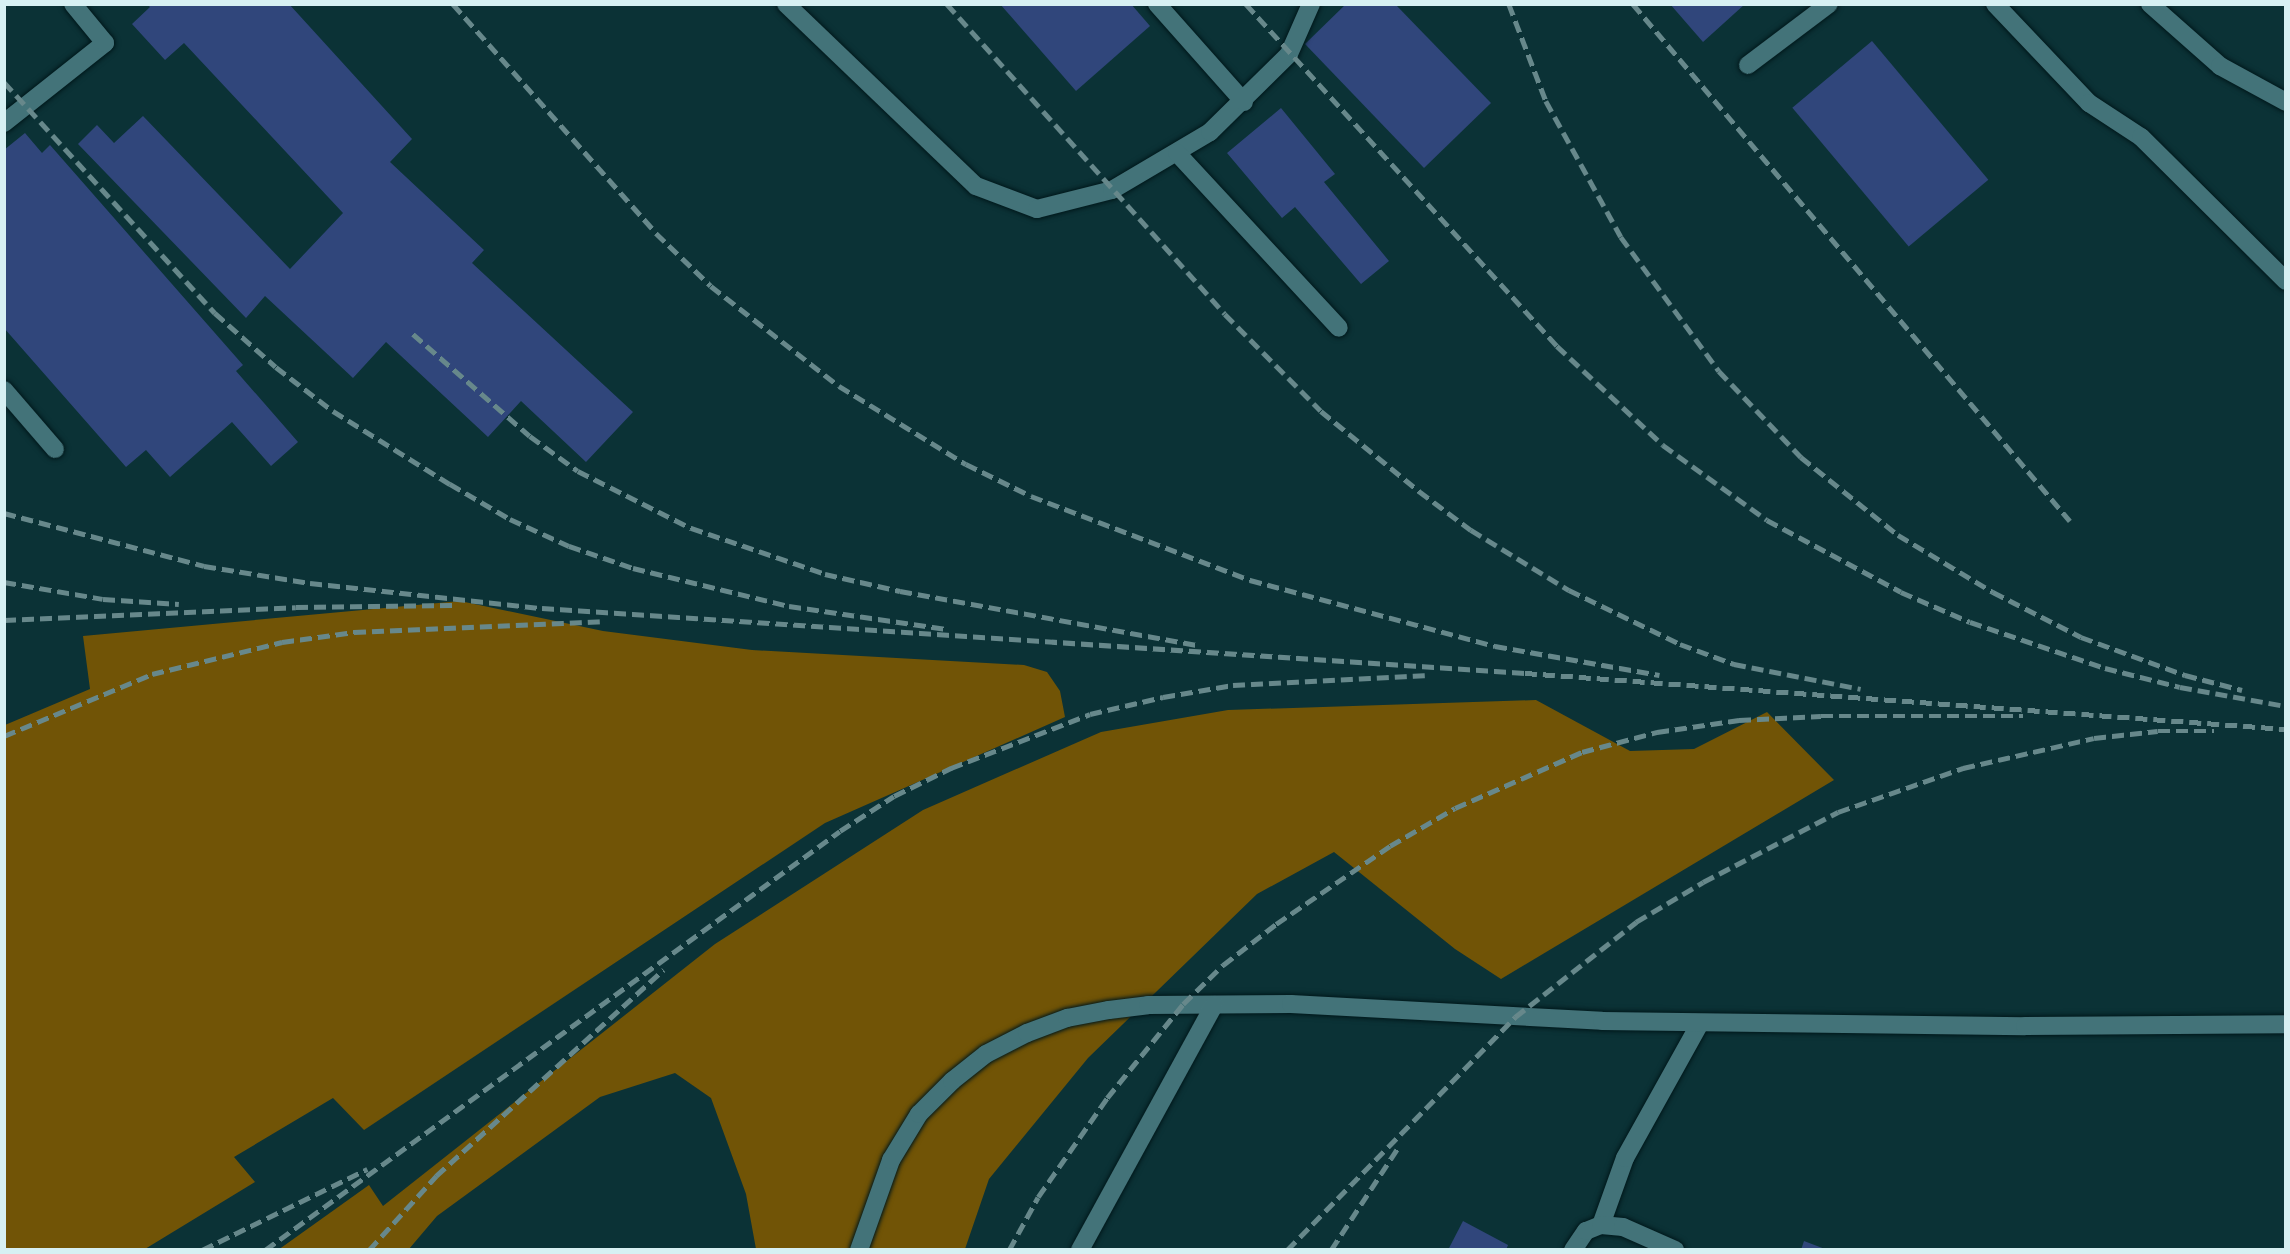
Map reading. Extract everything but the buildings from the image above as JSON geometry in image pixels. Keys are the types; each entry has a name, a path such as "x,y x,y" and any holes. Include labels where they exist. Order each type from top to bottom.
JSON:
{"lane":[{"path":"4,123 105,43 74,4"},
{"path":"786,4 976,186 1037,209 1071,203 1112,190 1210,132 1244,102 1289,54 1311,4"},
{"path":"1157,4 1244,102"},
{"path":"1748,65 1829,4"},
{"path":"1995,4 2089,102 2141,137 2286,281"},
{"path":"2150,4 2220,66 2286,102"},
{"path":"1176,153 1339,328"},
{"path":"4,390 55,449"},
{"path":"859,1250 891,1160 919,1114 951,1081 986,1054 1067,1018 1148,1005 1369,1006 1537,1018 1700,1023 2025,1026 2286,1023"},
{"path":"1080,1250 1214,1005"},
{"path":"1602,1225 1625,1158 1700,1023"},
{"path":"1573,1250 1586,1231 1602,1225 1623,1227 1675,1250"}],"shaded area":[{"path":"460,601 603,631 752,650 1024,665 1047,672 1060,691 1065,717 825,823 364,1130 333,1098 234,1157 255,1182 145,1249 5,1249 5,725 90,689 83,636"},
{"path":"1536,700 1630,751 1694,749 1767,712 1834,780 1501,979 1455,949 1334,852 1257,894 1088,1058 989,1179 965,1249 756,1249 746,1194 711,1098 675,1073 600,1097 437,1216 409,1249 278,1250 369,1185 383,1206 715,944 923,810 1101,732 1228,710"}],"railway":[{"path":"453,4 656,233 711,286 839,386 966,464 1031,496 1250,580 1495,646 1659,675"},
{"path":"947,4 1225,314 1321,411 1471,530 1569,590 1680,644 1734,664 1861,689"},
{"path":"1246,4 1557,346 1663,445 1767,520 1901,592 1970,622 2105,668 2180,687 2286,706"},
{"path":"1509,4 1546,101 1621,237 1719,371 1801,457 1898,535 1993,592 2081,637 2185,675 2242,690"},
{"path":"1633,4 2070,521"},
{"path":"4,82 215,313 276,367 333,411 510,519 569,546 633,568 789,606 946,629"},
{"path":"413,334 530,436 578,471 691,528 825,574 900,591 1198,645"},
{"path":"4,513 204,566 310,583 542,608 1525,673 2286,729"},
{"path":"4,582 103,599 179,604"},
{"path":"4,620 296,607 452,605"},
{"path":"4,736 152,674 282,642 354,632 603,621"},
{"path":"265,1250 840,831 894,796 951,768 1090,714 1163,697 1233,685 1429,675"},
{"path":"1009,1250 1038,1197 1107,1098 1183,1004 1223,965 1276,924 1390,846 1455,808 1582,752 1657,732 1739,720 1821,716 2023,716"},
{"path":"1287,1250 1515,1017 1636,922 1703,882 1838,812 1963,768 2094,738 2158,731 2214,731"},
{"path":"369,1250 436,1176 663,970"},
{"path":"1331,1250 1399,1146"},
{"path":"202,1250 367,1169"}]}
